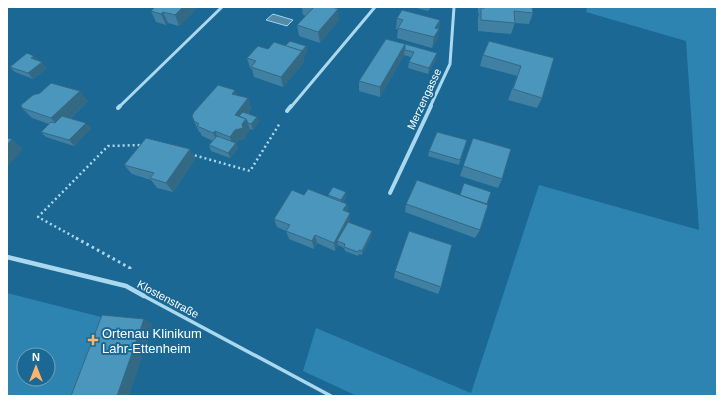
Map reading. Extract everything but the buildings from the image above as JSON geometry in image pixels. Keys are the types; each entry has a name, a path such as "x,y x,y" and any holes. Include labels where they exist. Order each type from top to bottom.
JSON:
{"street":[{"path":"118,108 222,7"},
{"path":"287,111 375,7"},
{"name":"Merzengasse","path":"390,193 450,64 454,7"},
{"name":"Klostenstraße","path":"7,257 126,286 144,296"}],"lane":[{"name":"Klostenstraße","path":"144,296 331,396"}],"path":[{"path":"184,152 250,171 287,111"},
{"path":"126,286 130,268 38,217 108,146 147,144"}],"shaded area":[{"path":"587,7 717,7 717,396 357,396 303,371 316,328 471,393 539,185 699,230 686,41 586,12"},
{"path":"273,14 293,20 287,26 266,20"},
{"path":"7,293 113,320 75,396 7,396"}],"place":[{"name":"Ortenau Klinikum Lahr-Ettenheim","path":"93,340"}]}
